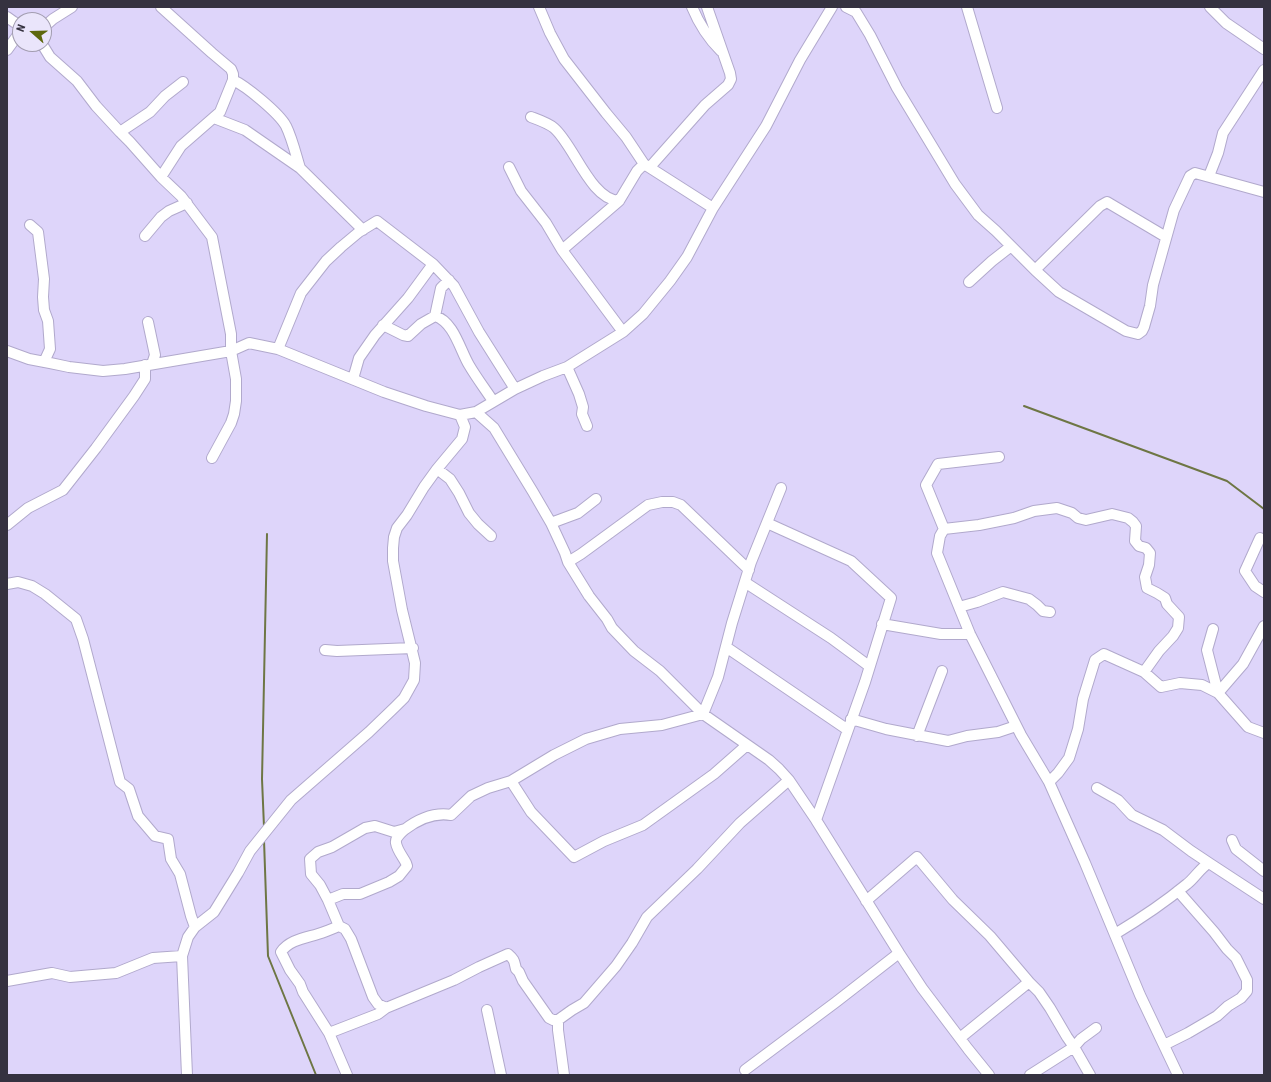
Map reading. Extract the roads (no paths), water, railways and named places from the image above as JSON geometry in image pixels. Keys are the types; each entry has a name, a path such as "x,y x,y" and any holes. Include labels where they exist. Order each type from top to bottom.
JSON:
{"street":[{"path":"52,20 72,7"},
{"path":"161,7 231,69 233,74 233,80 220,112 181,146 161,177"},
{"path":"539,7 550,33 564,59 647,165 713,208"},
{"path":"692,7 696,19 706,35 723,53"},
{"path":"562,250 619,201 637,171 647,165 705,106 728,85 731,79 730,73 707,7"},
{"path":"7,351 44,362 103,371 126,369 231,350 249,343 278,348 384,392 460,415 476,412 515,389 567,367 623,332 643,314 670,281 687,257 713,208 766,126 800,60 831,7"},
{"path":"846,7 856,12 870,35 897,88 955,184 978,215 1060,292 1126,332 1138,334 1142,332 1144,328 1150,306 1153,285 1174,210 1190,176 1195,173 1209,176 1264,192"},
{"path":"966,7 997,108"},
{"path":"1210,7 1226,23 1264,49"},
{"path":"47,52 50,57 77,80 96,106 161,177 181,196 212,237 231,334 231,350 236,379 236,401 234,414 231,423 212,458"},
{"path":"1209,176 1218,153 1223,133 1264,70"},
{"path":"233,80 240,83 267,105 286,126 300,168"},
{"path":"120,132 150,112 165,96 183,82"},
{"path":"531,117 553,127 562,137 587,176 605,196 619,201"},
{"path":"214,118 245,130 300,168 363,230"},
{"path":"509,167 521,191 546,224 562,250 623,332"},
{"path":"1035,270 1100,206 1107,202 1166,237"},
{"path":"145,236 161,217 169,211 187,203"},
{"path":"278,348 301,293 326,261 341,247 377,221 433,264 450,280 479,332 515,389"},
{"path":"30,225 38,232 43,264 45,288 43,297 44,310 48,321 50,349 44,362"},
{"path":"969,282 1010,246"},
{"path":"353,379 359,358 374,334 408,298 433,264"},
{"path":"435,316 441,288 450,280"},
{"path":"383,325 408,336 421,324 435,316 441,317 455,335 468,364 493,401"},
{"path":"7,525 28,508 63,490 134,396 145,379 149,365 155,355 148,322"},
{"path":"567,367 579,394 583,407 582,414 587,426"},
{"path":"476,412 494,428 551,523 568,562 589,596 612,628 634,651 660,671 704,714 769,760 789,780 922,988 989,1075"},
{"path":"187,1075 182,956 188,936 195,927 214,912 250,851 291,800 369,732 404,698 414,680 415,662 413,648 402,610 393,560 394,537 397,528 407,515 424,487 462,438 465,427 460,415"},
{"path":"944,529 926,485 938,464 999,457"},
{"path":"437,469 450,479 469,513 491,536"},
{"path":"704,714 718,677 732,623 749,570 781,488"},
{"path":"551,523 578,513 596,499"},
{"path":"568,562 582,554 648,505 662,502 673,502 681,505 749,570"},
{"path":"944,529 979,525 1014,518 1034,511 1057,508 1072,513 1078,518 1086,520 1112,514 1128,518 1136,526 1135,541 1139,546 1146,548 1150,553 1149,565 1145,577 1147,588 1165,598 1167,604 1179,617 1178,628 1144,672"},
{"path":"767,523 851,561 890,598 870,666 816,820"},
{"path":"944,529 940,536 936,553 970,634 1016,726 1049,782 1085,863 1140,995 1178,1075"},
{"path":"1260,538 1245,571 1256,586 1264,592"},
{"path":"7,584 18,582 32,586 45,594 76,619 83,639 120,782 129,789 138,816 155,836 168,839 171,859 180,874 195,927"},
{"path":"746,583 832,638 870,666"},
{"path":"959,607 978,602 994,594 1003,592 1029,599 1043,611 1050,612"},
{"path":"882,624 941,634 970,634"},
{"path":"1218,693 1243,664 1264,626"},
{"path":"1213,629 1207,650 1218,693"},
{"path":"726,647 848,730"},
{"path":"325,650 337,651 413,648"},
{"path":"1049,782 1069,758 1078,729 1083,699 1095,660 1104,654 1144,672 1161,687 1180,684 1202,685 1218,693 1248,727 1264,733"},
{"path":"917,736 942,671"},
{"path":"328,900 343,894 360,894 389,882 399,876 407,866 396,842 397,838 405,829 415,822 433,815 450,815 471,796 488,788 511,781 554,754 586,739 620,729 662,725 704,714"},
{"path":"851,719 886,729 948,741 967,736 998,732 1016,726"},
{"path":"511,781 531,812 574,857 604,841 643,824 714,774 748,745"},
{"path":"329,1034 378,1014 386,1008 454,980 508,954 515,961 516,969 523,981 540,1003 546,1014 553,1020 558,1020 584,1003 611,973 632,943 647,917 697,869 740,823 789,780"},
{"path":"1097,788 1118,800 1132,815 1163,830 1209,863 1264,899"},
{"path":"386,1008 378,1004 373,997 351,939 345,929 339,926 320,885 311,874 310,859 318,852 332,847 365,828 375,826 394,832 405,829"},
{"path":"1232,840 1236,850 1264,871"},
{"path":"866,901 917,857 953,900 990,936 1039,992 1090,1075"},
{"path":"1115,934 1140,919 1189,883 1205,865 1209,863"},
{"path":"1164,1045 1188,1034 1217,1016 1228,1006 1241,998 1247,990 1247,980 1236,958 1178,891"},
{"path":"339,926 320,934 292,942 284,947 281,952 290,970 300,984 303,992 329,1034 347,1075"},
{"path":"745,1070 899,953"},
{"path":"7,980 52,973 70,977 116,973 153,958 182,956"},
{"path":"960,1038 1029,982"},
{"path":"487,1010 501,1075"},
{"path":"558,1020 564,1075"},
{"path":"1030,1075 1074,1047 1081,1039 1096,1028"}],"waterway":[{"path":"1024,406 1227,481 1264,509"},
{"path":"264,827 262,779 267,534"},
{"path":"264,840 268,956 316,1075"}]}
